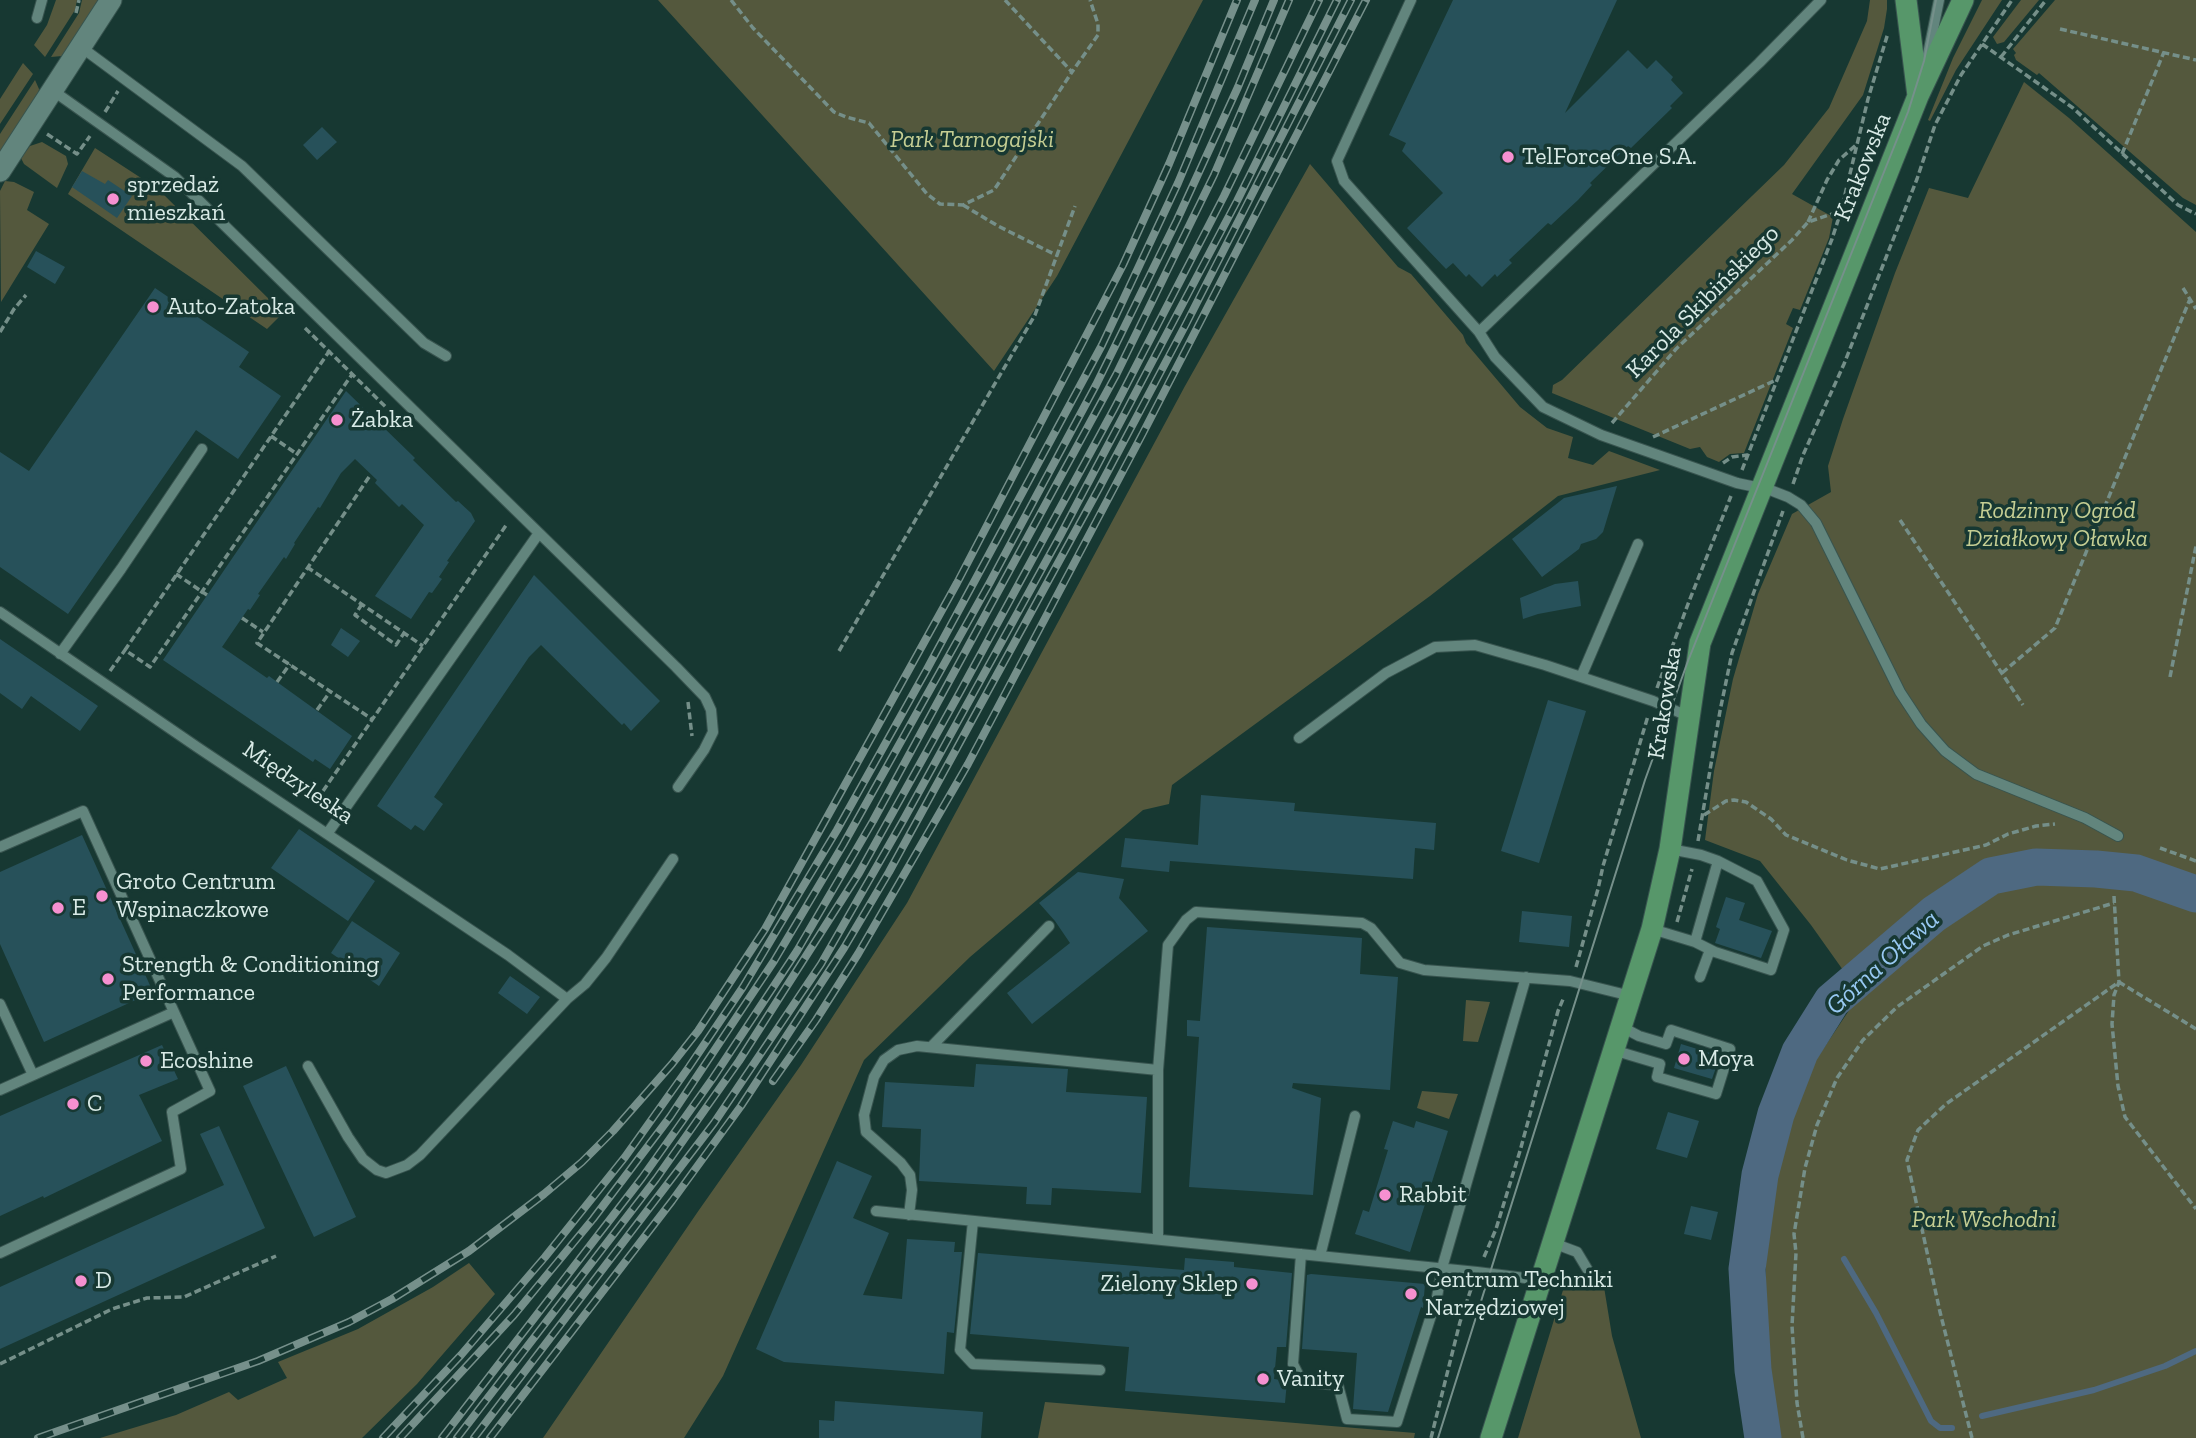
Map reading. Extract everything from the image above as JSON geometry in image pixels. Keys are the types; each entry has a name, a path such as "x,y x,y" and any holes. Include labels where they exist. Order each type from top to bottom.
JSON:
{"main road":[{"path":"1906,0 1918,96"},
{"name":"Krakowska","path":"1491,1438 1652,929 1670,849 1700,643 1918,96 1963,0"}],"street":[{"path":"0,171 111,0"}],"lane":[{"path":"37,18 42,0"},
{"path":"1411,0 1337,160 1344,181 1479,332 1495,357 1543,407 1601,435 1737,483 1788,497 1801,505 1816,523 1900,692 1921,724 1945,751 1984,778 2085,818 2118,836"},
{"path":"1479,332 1821,0"},
{"path":"1918,96 1939,0"},
{"path":"80,47 242,166 424,343 446,356"},
{"path":"52,90 175,177 705,697 711,710 713,732 678,787"},
{"path":"60,654 202,449"},
{"path":"327,834 538,533"},
{"path":"1581,677 1638,544"},
{"name":"Międzyleska","path":"0,612 508,955 567,999"},
{"path":"1299,738 1386,673 1435,647 1475,645 1653,701 1690,717"},
{"path":"0,847 83,811 210,1091 172,1112 181,1169 0,1253"},
{"path":"1652,929 1771,970 1784,930 1757,881 1718,861 1670,849"},
{"path":"309,1066 363,1160 382,1172 391,1172 407,1165 420,1155 567,999 585,984 606,958 673,859"},
{"path":"1695,942 1718,861"},
{"path":"1158,1239 1158,1070 1168,944 1186,920 1196,912 1362,923 1371,928 1400,962 1423,970 1570,981 1631,996"},
{"path":"931,1047 1049,926"},
{"path":"1700,978 1710,950"},
{"path":"1301,1254 1293,1364 1301,1382 1338,1385 1346,1419 1398,1422 1437,1297 1442,1268 1526,977"},
{"path":"0,1003 33,1075"},
{"path":"0,1090 174,1012"},
{"path":"1620,1026 1639,1036 1666,1044"},
{"path":"1671,1030 1730,1049 1716,1094 1657,1077 1660,1064 1671,1030"},
{"path":"909,1214 912,1190 910,1175 901,1163 866,1132 864,1115 874,1077 884,1060 898,1050 917,1046 931,1047 1158,1070"},
{"path":"1613,1050 1660,1064"},
{"path":"1320,1256 1355,1116"},
{"path":"876,1211 1541,1280"},
{"path":"973,1221 960,1350 974,1364 1100,1370"},
{"path":"1553,1244 1577,1252 1589,1272 1607,1282"}],"path":[{"path":"731,0 753,28 834,112 869,123 927,194 940,204 963,205 987,195 998,186 1098,35 1098,24 1090,0"},
{"path":"1005,0 1072,72"},
{"path":"2012,0 1961,75 1936,125 1844,364 1803,454 1732,653 1702,816 1726,801 1746,802 1771,819 1786,835 1847,860 1880,869 1986,845 2008,834 2036,826 2094,824"},
{"path":"2001,57 2046,0"},
{"path":"1653,701 1680,625 1832,239 1889,28"},
{"path":"2060,29 2196,60"},
{"path":"1982,44 2073,108 2178,205 2196,214"},
{"path":"2122,154 2164,52"},
{"path":"31,124 77,155"},
{"path":"1808,222 1839,160 1857,144"},
{"path":"963,205 1058,256"},
{"path":"839,651 1035,315 1075,206"},
{"name":"Karola Skibińskiego","path":"1601,435 1676,349 1808,222 1841,211"},
{"path":"1864,284 1873,288"},
{"path":"2183,288 2196,309"},
{"path":"0,332 26,295"},
{"path":"2002,674 2055,628 2190,299"},
{"path":"301,324 406,427"},
{"path":"102,683 339,337"},
{"path":"125,650 150,667 205,593 362,360"},
{"path":"1631,445 1669,431 1776,380"},
{"path":"271,436 297,454"},
{"path":"369,477 257,643 373,719"},
{"path":"1900,520 2024,705"},
{"path":"323,791 507,524 528,546"},
{"path":"2169,677 2196,546"},
{"path":"307,567 423,646"},
{"path":"176,574 205,593"},
{"path":"362,604 355,615 396,645 404,633"},
{"path":"242,618 263,632"},
{"path":"277,682 290,664"},
{"path":"317,710 330,691"},
{"path":"681,695 688,702 693,743"},
{"path":"2160,848 2196,861"},
{"path":"2114,896 2119,982 2112,1024 2118,1086 2125,1117 2196,1209"},
{"path":"1803,1438 1797,1403 1792,1326 1796,1253 1794,1234 1805,1168 1817,1125 1837,1078 1863,1040 1897,1007 1983,946 2007,935 2114,903"},
{"path":"2119,982 2196,1029"},
{"path":"1972,1438 1940,1312 1907,1160 1918,1129 1946,1104 2119,982"},
{"path":"0,1364 112,1309 147,1298 184,1297 276,1256"},
{"path":"1431,1438 1460,1322 1477,1272"}],"green space":[{"path":"56,0 77,0 75,10 45,57 34,45 47,25"},
{"path":"82,0 100,0 62,56 51,57 79,13"},
{"name":"Park Tarnogajski","path":"658,0 1203,0 1057,276 994,371"},
{"path":"1870,0 1887,0 1887,9 1884,28 1863,95 1792,194 1833,217 1829,238 1800,310 1793,308 1786,324 1793,328 1744,453 1730,454 1719,462 1707,457 1700,447 1690,449 1552,393 1553,385 1562,380 1784,165 1829,108 1867,21"},
{"path":"1982,0 2002,0 1956,70 1930,121 1928,120 1953,58"},
{"path":"2021,0 2039,0 2004,42 1997,44 1993,37"},
{"path":"2055,0 2196,0 2196,205 2183,198 2039,73 2037,75 2016,60 2013,49"},
{"path":"23,63 33,74 0,124 0,99"},
{"path":"35,80 39,89 38,96 0,155 0,134"},
{"name":"Park Wschodni","path":"2024,82 2069,118 2196,232 2196,1438 1776,1438 1768,1391 1765,1244 1781,1148 1797,1088 1860,994 1811,925 1760,861 1705,840 1714,771 1733,679 1758,594 1792,514 1831,492 1828,466 1843,419 1895,273 1929,188 1968,198"},
{"path":"42,142 66,156 68,164 57,188 24,164 21,158 30,146"},
{"path":"95,148 158,189 283,313 267,329 68,194"},
{"path":"1310,164 1398,267 1411,274 1520,407 1547,428 1573,437 1568,458 1593,465 1609,451 1660,470 1558,496 1430,596 1172,785 1169,804 1143,810 970,957 864,1060 723,1376 684,1438 543,1438 801,1065 907,903 1185,386"},
{"path":"5,181 14,182 34,192 27,210 49,224 1,302 0,191"},
{"path":"1466,1000 1490,1002 1478,1042 1463,1041"},
{"path":"1422,1091 1458,1094 1449,1119 1417,1108"},
{"path":"469,1263 495,1294 417,1384 362,1438 100,1438 176,1415 229,1392 238,1400 287,1378 278,1362 358,1329 433,1287"},
{"path":"1567,1277 1604,1287 1612,1336 1641,1438 1518,1438"},
{"path":"1045,1402 1415,1433 1414,1438 1038,1438"}],"building":[{"path":"1453,0 1617,0 1565,113 1628,50 1647,69 1656,60 1673,77 1671,80 1683,93 1670,106 1672,108 1631,148 1628,146 1590,183 1592,185 1578,200 1551,225 1548,223 1509,260 1512,263 1482,287 1469,274 1466,277 1453,263 1446,269 1407,228 1443,193 1402,151 1406,143 1389,135"},
{"path":"322,127 337,142 317,160 303,145"},
{"path":"82,171 105,184 108,180 132,196 117,218 72,187"},
{"path":"36,251 65,267 55,284 27,267"},
{"path":"155,288 249,352 239,367 281,396 238,459 196,430 68,614 0,567 0,452 29,471"},
{"path":"346,391 456,502 471,513 475,521 447,561 449,562 439,577 442,579 432,593 429,592 411,619 375,596 424,525 402,504 399,507 355,459 341,473 286,559 284,557 222,647 267,678 269,676 352,736 330,769 315,759 313,762 163,660"},
{"path":"1617,486 1603,532 1596,539 1581,544 1579,549 1542,577 1512,539 1564,498"},
{"path":"534,575 660,701 631,731 541,645 529,657 434,797 443,804 424,831 415,825 411,830 377,806"},
{"path":"1578,581 1581,606 1523,619 1520,598 1555,584"},
{"path":"341,628 360,641 348,657 331,645"},
{"path":"0,639 98,706 80,731 31,696 22,709 0,693"},
{"path":"1548,700 1586,711 1539,863 1501,851"},
{"path":"1201,795 1295,803 1294,811 1436,823 1434,850 1415,848 1413,879 1170,861 1169,872 1121,867 1125,838 1198,845"},
{"path":"299,829 375,881 348,921 271,868"},
{"name":"E","path":"82,835 153,992 44,1042 0,944 0,872"},
{"path":"1078,872 1124,879 1119,898 1148,931 1032,1024 1007,993 1070,943 1039,903"},
{"path":"1726,897 1745,903 1739,920 1772,931 1761,958 1715,943 1720,929 1716,927"},
{"path":"1522,911 1572,916 1569,947 1519,942"},
{"path":"352,921 400,953 379,986 331,953"},
{"path":"1207,927 1362,938 1360,974 1398,977 1390,1090 1293,1083 1292,1088 1321,1098 1313,1195 1189,1187 1199,1037 1187,1036 1187,1020 1200,1021"},
{"path":"510,976 540,997 527,1014 498,993"},
{"path":"1681,1044 1720,1056 1712,1079 1674,1068"},
{"path":"162,1045 178,1079 139,1095 162,1141 44,1198 43,1196 0,1216 0,1116"},
{"path":"976,1064 1068,1069 1066,1092 1147,1097 1141,1193 1052,1188 1051,1205 1026,1204 1027,1187 919,1181 921,1129 882,1127 885,1082 974,1087"},
{"path":"286,1066 356,1217 314,1237 243,1086"},
{"path":"1668,1112 1699,1121 1687,1158 1656,1149"},
{"path":"1393,1121 1414,1128 1416,1121 1448,1131 1410,1252 1355,1234 1363,1210 1369,1212 1388,1150 1384,1149"},
{"path":"219,1126 265,1228 0,1349 0,1287 224,1185 200,1134"},
{"path":"837,1161 872,1176 853,1218 889,1233 863,1295 902,1299 907,1239 955,1242 954,1252 962,1252 954,1333 947,1332 944,1374 784,1362 756,1349"},
{"path":"1691,1206 1718,1212 1711,1240 1684,1234"},
{"path":"978,1253 1184,1270 1185,1258 1234,1262 1234,1267 1292,1273 1286,1347 1277,1347 1274,1379 1287,1381 1285,1403 1125,1391 1129,1347 970,1334"},
{"path":"1307,1275 1425,1284 1423,1308 1421,1307 1388,1412 1353,1409 1357,1353 1302,1349"},
{"path":"835,1401 983,1412 981,1438 819,1438 819,1420 834,1421"}],"waterway":[{"name":"Górna Oława","path":"1763,1438 1753,1370 1747,1269 1760,1175 1776,1114 1800,1052 1832,1001 1934,914 1991,876 2036,867 2096,869 2136,873 2196,894"},
{"path":"1844,1259 1876,1313 1931,1421 1940,1428 1952,1428"},
{"path":"1982,1416 2094,1390 2165,1366 2196,1351"}],"tram line":[{"path":"1438,1438 1645,780 1688,661 1908,112 1924,61 1936,0"}],"railway":[{"path":"38,1438 258,1361 349,1322 392,1299 469,1251 544,1194 613,1131 672,1064 698,1031 765,929 957,583 1123,265 1169,164 1237,0"},
{"path":"383,1438 461,1355 545,1257 625,1157 743,987 837,830 926,671 1102,345 1178,183 1255,0"},
{"path":"400,1438 514,1315 593,1219 670,1117 774,961 843,845 989,584 1096,385 1177,220 1238,87 1274,0"},
{"path":"442,1438 642,1178 713,1078 797,951 873,821 1116,375 1214,175 1289,0"},
{"path":"457,1438 656,1179 739,1061 859,873 1114,409 1224,196 1319,0"},
{"path":"474,1438 714,1123 821,964 1060,536 1237,201 1337,0"},
{"path":"490,1438 672,1201 741,1106 844,948 889,872 1098,490 1351,0"},
{"path":"773,1081 858,954 968,764 1143,433 1366,0"}],"place":[{"name":"TelForceOne S.A.","path":"1508,157"},
{"name":"sprzedaż mieszkań","path":"113,199"},
{"name":"Auto-Zatoka","path":"153,307"},
{"name":"Żabka","path":"337,420"},
{"name":"Groto Centrum Wspinaczkowe","path":"102,896"},
{"name":"E","path":"58,908"},
{"name":"Strength & Conditioning Performance","path":"108,979"},
{"name":"Moya","path":"1684,1059"},
{"name":"Ecoshine","path":"146,1061"},
{"name":"C","path":"73,1104"},
{"name":"Rabbit","path":"1385,1195"},
{"name":"D","path":"81,1281"},
{"name":"Zielony Sklep","path":"1252,1284"},
{"name":"Centrum Techniki Narzędziowej","path":"1411,1294"},
{"name":"Vanity","path":"1263,1379"}],"park label":[{"name":"Rodzinny Ogród Działkowy Oławka","path":"2057,525"}]}
